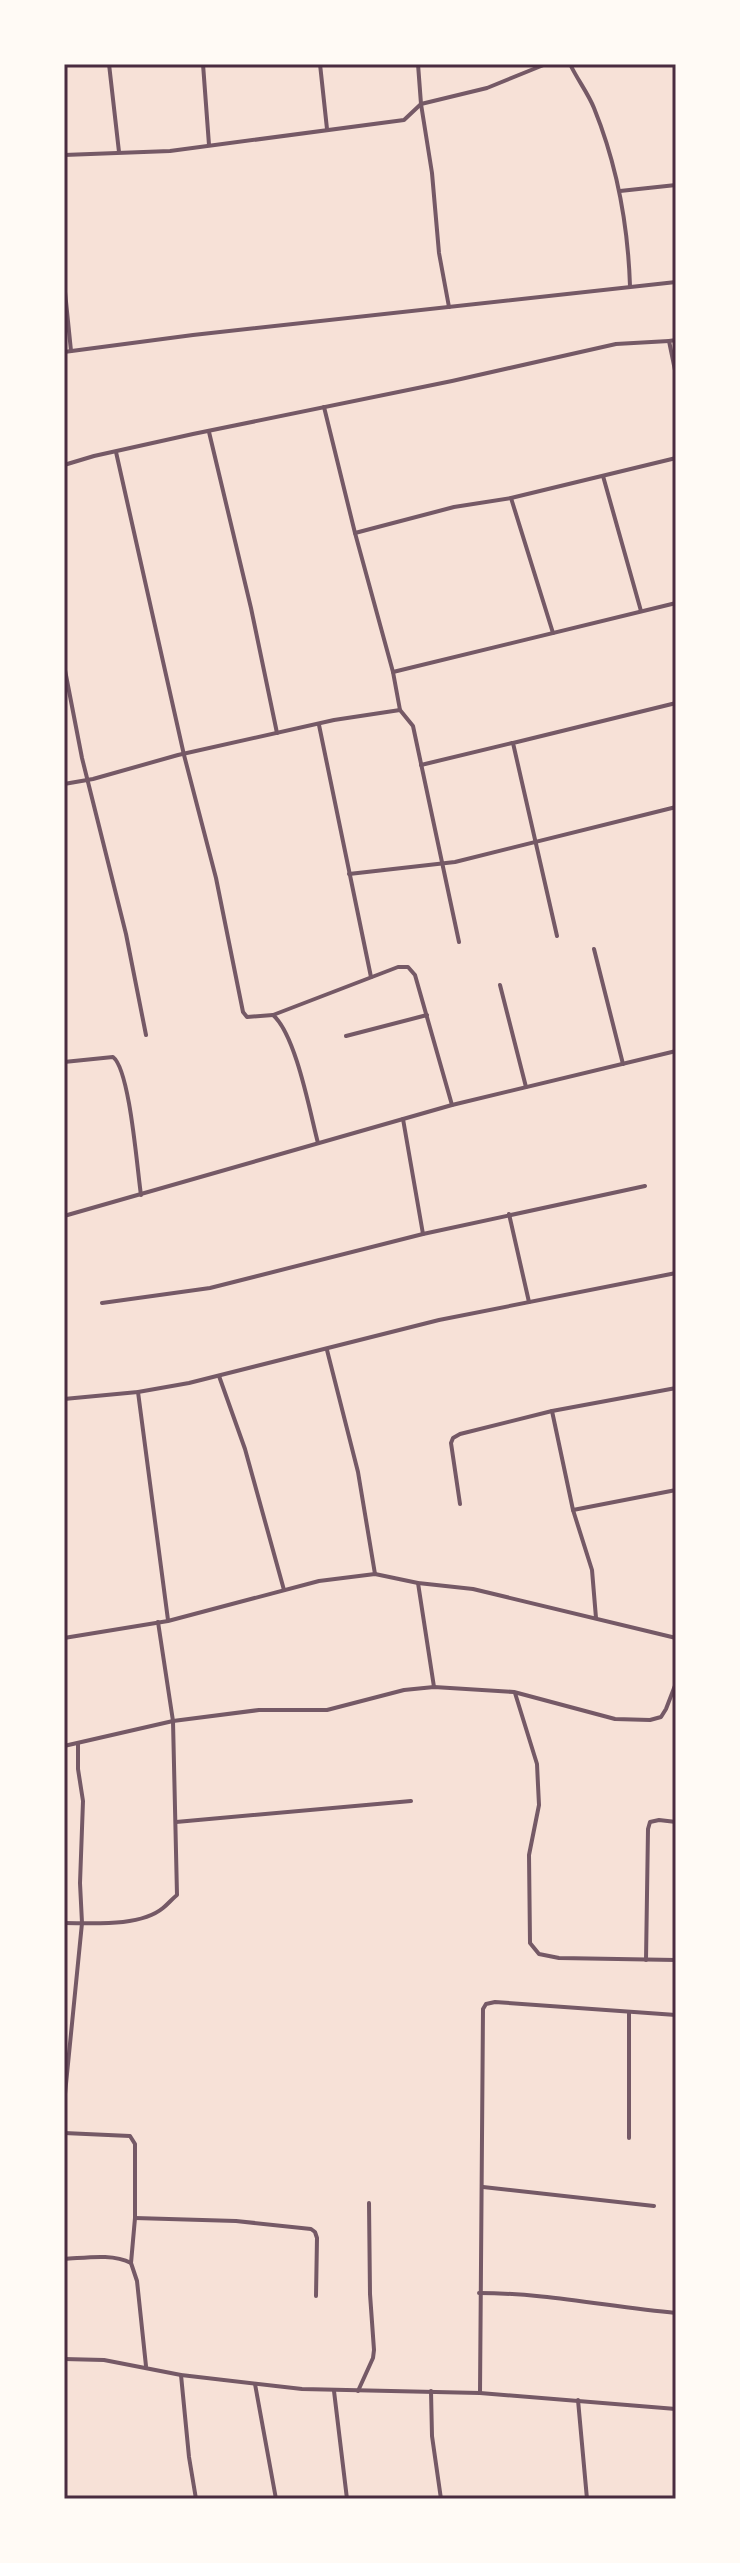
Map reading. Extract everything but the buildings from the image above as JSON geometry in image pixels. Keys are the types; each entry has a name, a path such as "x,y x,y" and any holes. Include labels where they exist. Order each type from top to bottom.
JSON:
{"street":[{"path":"109,64 119,152"},
{"path":"203,64 209,145"},
{"path":"320,64 327,129"},
{"path":"418,64 439,253 449,307"},
{"path":"64,155 170,151 404,120 421,104 487,88 546,64"},
{"path":"570,64 594,108 620,191 629,245 630,286"},
{"path":"620,191 676,185"},
{"path":"64,282 71,351"},
{"path":"64,352 208,333 676,282"},
{"path":"64,465 616,344 676,340"},
{"path":"669,341 676,375"},
{"path":"324,407 393,672 400,710 413,726 459,942"},
{"path":"209,432 277,733"},
{"path":"116,452 184,755 216,878 243,1012 247,1017 273,1015 398,967 408,967 413,970 452,1105"},
{"path":"355,533 454,507 511,498 676,458"},
{"path":"603,476 641,611"},
{"path":"511,498 553,633"},
{"path":"393,672 676,603"},
{"path":"64,665 146,1035"},
{"path":"421,765 676,703"},
{"path":"64,784 277,733 400,710"},
{"path":"319,724 371,977"},
{"path":"513,743 557,936"},
{"path":"349,874 442,864 676,807"},
{"path":"594,949 623,1064"},
{"path":"500,985 526,1087"},
{"path":"273,1015 280,1021 298,1064 318,1143"},
{"path":"346,1036 427,1015"},
{"path":"64,1216 452,1105 676,1051"},
{"path":"64,1062 113,1057 119,1062 127,1087 141,1195"},
{"path":"403,1119 423,1234"},
{"path":"102,1303 210,1288 423,1234 645,1186"},
{"path":"509,1214 529,1302"},
{"path":"64,1399 138,1392 219,1376 439,1320 676,1273"},
{"path":"327,1349 358,1472 375,1574"},
{"path":"219,1376 245,1449 284,1590"},
{"path":"460,1504 451,1443 460,1434 552,1411 676,1388"},
{"path":"138,1392 168,1621"},
{"path":"552,1411 573,1510 592,1570 596,1618"},
{"path":"573,1510 676,1490"},
{"path":"64,1638 168,1621 319,1581 375,1574 473,1589 676,1638"},
{"path":"418,1583 434,1687"},
{"path":"64,1923 121,1922 152,1915 177,1895 173,1721 158,1622"},
{"path":"64,1746 173,1721 259,1710 327,1710 404,1690 434,1687 514,1692 615,1719 650,1720 661,1717 676,1683"},
{"path":"514,1692 537,1764 539,1805 529,1855 530,1943 539,1954 559,1958 676,1960"},
{"path":"64,2104 82,1923 83,1801 78,1743"},
{"path":"176,1822 411,1801"},
{"path":"646,1960 648,1829 650,1822 676,1822"},
{"path":"480,2393 479,2293 483,2187 481,2020 486,2004 676,2015"},
{"path":"629,2013 629,2138"},
{"path":"64,2133 130,2136 135,2144 135,2218 131,2263 137,2281 146,2366"},
{"path":"483,2187 654,2206"},
{"path":"358,2391 374,2350 369,2203"},
{"path":"135,2218 236,2221 311,2229 317,2238 316,2296"},
{"path":"64,2259 111,2258 131,2263"},
{"path":"479,2293 522,2293 676,2313"},
{"path":"64,2359 104,2360 181,2375 334,2391 480,2393 676,2409"},
{"path":"181,2375 196,2499"},
{"path":"255,2384 276,2499"},
{"path":"334,2391 347,2499"},
{"path":"431,2391 432,2436 441,2499"},
{"path":"578,2400 587,2499"}]}
